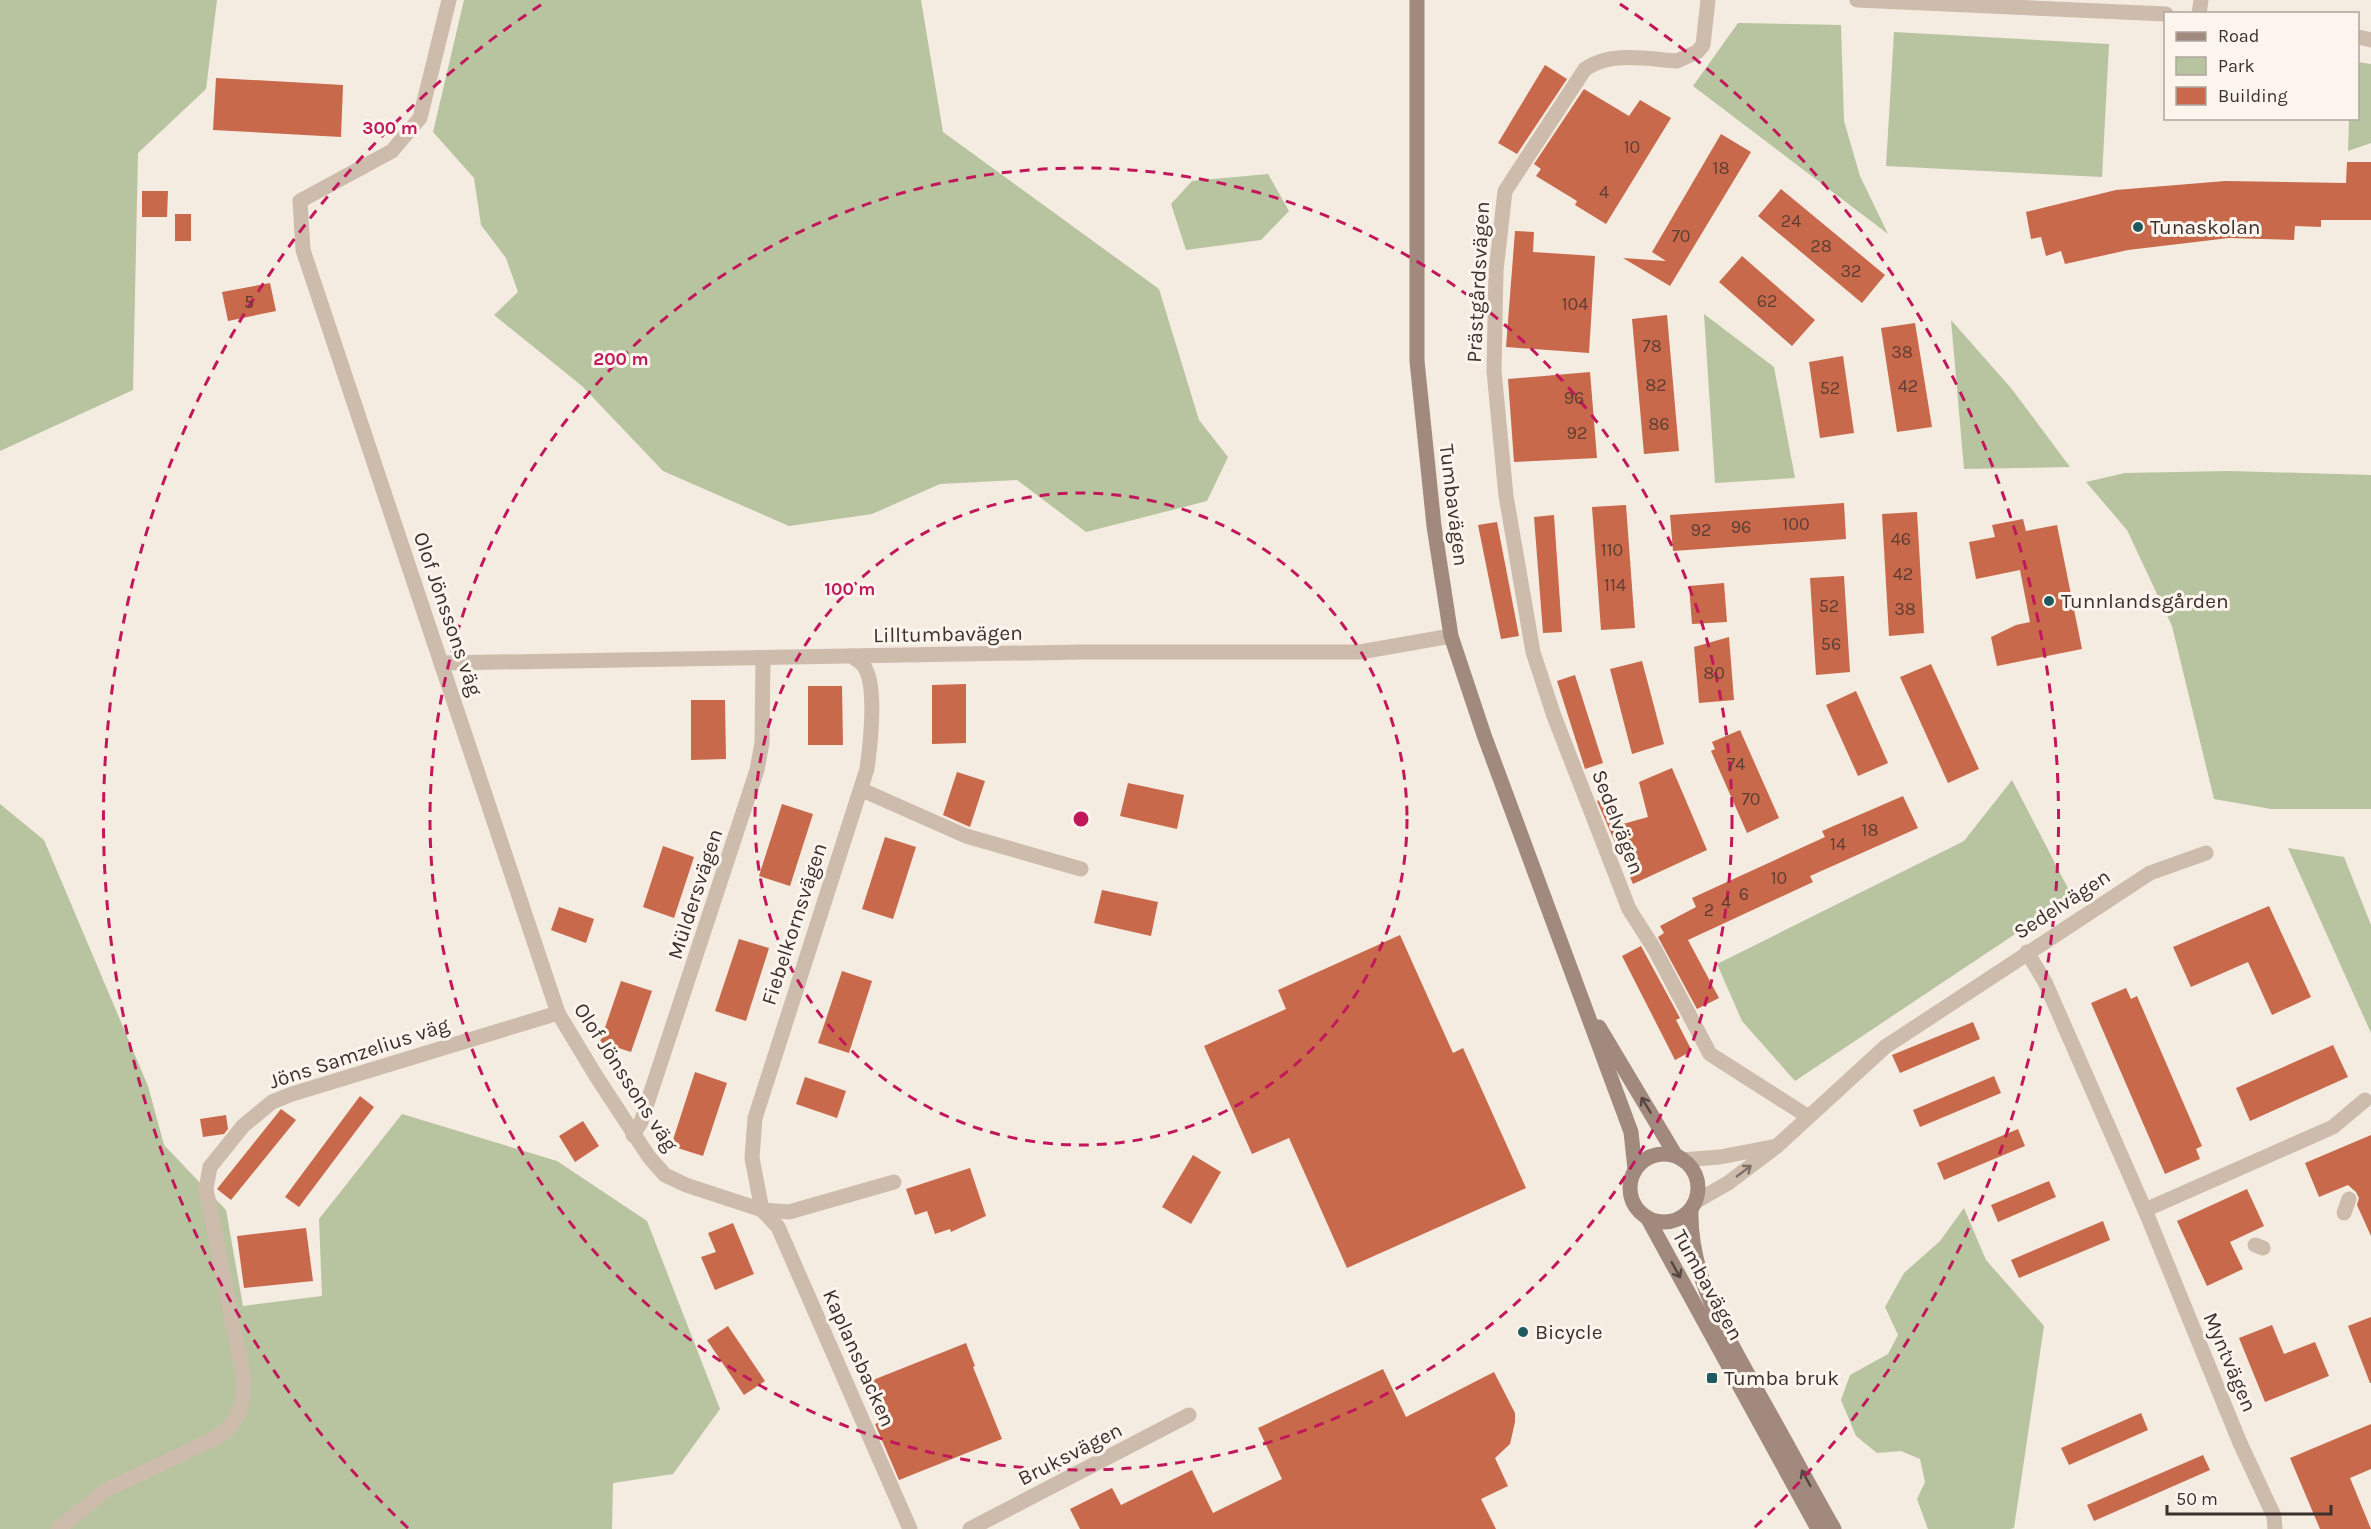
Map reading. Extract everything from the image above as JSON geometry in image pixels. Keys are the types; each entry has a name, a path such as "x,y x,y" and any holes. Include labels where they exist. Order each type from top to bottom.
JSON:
{"main road":[{"name":"Tumbavägen","path":"1417,0 1417,361 1434,526 1451,636 1484,735 1631,1132 1635,1169"},
{"name":"Tumbavägen","path":"1578,993 1679,1158"},
{"path":"1652,1156 1679,1158 1696,1176 1698,1191 1693,1206 1672,1221 1660,1222 1648,1219 1634,1205 1630,1194 1635,1169 1652,1156"},
{"name":"Tumbavägen","path":"1693,1206 1690,1230 1695,1256 1710,1305 1834,1529"},
{"name":"Tumbavägen","path":"1648,1219 1818,1529"}],"street":[{"name":"Olof Jönssons väg","path":"449,0 420,118 393,151 300,201 303,250 443,663 558,1013 633,1135 665,1174 686,1185 762,1210 789,1212 894,1182"},
{"name":"Prästgårdsvägen","path":"1504,477 1494,371 1496,271 1505,191 1585,69 1597,60 1609,57 1677,61 1687,58 1703,45 1708,0"},
{"path":"1857,0 2164,14"},
{"name":"Sedelvägen","path":"1504,477 1533,652 1554,716 1629,909 1655,950 1710,1054 1807,1116"},
{"name":"Lilltumbavägen","path":"443,663 1082,652 1360,652 1451,636"},
{"name":"Fiebelkornsvägen","path":"762,1210 752,1158 755,1118 847,825 862,790 869,753 870,687 864,665 852,656"},
{"name":"Müldersvägen","path":"633,1135 641,1122 757,770 762,743 763,659"},
{"path":"862,790 966,836 1081,869"},
{"name":"Sedelvägen","path":"1693,1206 1777,1146 1807,1116 1885,1047 2150,873 2206,853"},
{"name":"Myntvägen","path":"2027,952 2045,982 2145,1210 2240,1443 2274,1516 2275,1529"},
{"name":"Jöns Samzelius väg","path":"58,1529 106,1490 214,1439 232,1424 242,1407 244,1379 206,1189 210,1167 256,1112 272,1102 558,1013"},
{"path":"2145,1210 2333,1127 2365,1100"},
{"path":"1679,1158 1720,1157 1777,1146"},
{"name":"Kaplansbacken","path":"762,1210 778,1227 910,1529"},
{"name":"Bruksvägen","path":"970,1529 1190,1415"}],"green space":[{"path":"0,0 217,0 206,89 138,153 133,390 0,451"},
{"path":"464,0 921,0 943,132 1159,289 1199,420 1228,457 1207,501 1086,532 1017,480 940,484 872,514 789,526 663,471 582,386 494,315 518,292 506,258 481,225 474,178 433,132"},
{"path":"1738,23 1841,25 1844,121 1860,176 1888,234 1693,86"},
{"path":"1894,32 2109,44 2102,177 1886,166"},
{"path":"2359,62 2371,64 2371,143 2348,151 2349,120 2359,120"},
{"path":"1268,174 1289,211 1261,240 1186,250 1171,204 1192,181"},
{"path":"1704,314 1774,367 1795,478 1715,483"},
{"path":"1951,320 2011,388 2070,467 1964,469"},
{"path":"2230,471 2371,475 2371,809 2271,809 2214,799 2172,626 2127,530 2086,482 2125,473"},
{"path":"2012,780 2072,896 1795,1081 1742,1021 1717,964 1964,841"},
{"path":"0,804 44,840 148,1086 164,1145 226,1210 243,1306 322,1296 319,1219 402,1114 557,1161 647,1221 720,1409 673,1474 613,1483 612,1529 0,1529"},
{"path":"2288,848 2344,857 2371,925 2371,1033"},
{"path":"1964,1208 1986,1260 2044,1326 2014,1528 2010,1529 1928,1529 1917,1499 1925,1482 1920,1459 1901,1451 1877,1453 1856,1436 1841,1400 1850,1375 1888,1354 1898,1335 1885,1307 1904,1273 1940,1241"}],"building":[{"path":"1545,65 1567,79 1517,154 1498,143"},
{"path":"216,78 343,85 341,137 213,130"},
{"path":"1584,89 1629,116 1640,100 1671,118 1606,224 1575,205 1577,201 1536,176 1541,169 1534,164"},
{"path":"1721,134 1751,152 1670,286 1623,258 1666,261 1652,252"},
{"name":"Tunaskolan","path":"2347,162 2371,162 2371,220 2321,220 2321,227 2295,226 2294,240 2229,238 2128,250 2065,264 2061,251 2046,256 2041,237 2031,239 2026,212 2116,190 2225,181 2346,183"},
{"path":"1781,189 1885,275 1862,303 1758,216"},
{"path":"142,191 168,191 167,217 142,217"},
{"path":"175,214 191,214 191,241 175,241"},
{"path":"1515,231 1534,232 1533,252 1595,256 1589,353 1506,347"},
{"path":"1742,256 1815,320 1792,346 1719,282"},
{"path":"270,283 276,311 228,321 222,292"},
{"path":"1667,315 1679,451 1644,454 1632,319"},
{"path":"1915,323 1932,427 1897,432 1881,328"},
{"path":"1843,356 1854,433 1820,438 1809,362"},
{"path":"1590,372 1597,458 1514,462 1508,379"},
{"path":"1844,503 1846,539 1673,551 1670,515"},
{"path":"1626,505 1635,628 1601,630 1592,507"},
{"path":"1917,512 1924,633 1889,636 1882,514"},
{"path":"1554,515 1562,632 1543,633 1534,517"},
{"name":"Tunnlandsgården","path":"2023,519 2026,531 2057,525 2082,649 1997,666 1991,637 2016,625 2030,622 2020,570 1976,579 1969,542 1995,537 1992,525"},
{"path":"1497,522 1519,636 1501,639 1478,525"},
{"path":"1844,576 1850,672 1816,675 1810,578"},
{"path":"1724,583 1727,622 1692,624 1689,586"},
{"path":"1729,637 1734,700 1699,703 1694,647"},
{"path":"1642,661 1664,744 1632,754 1610,669"},
{"path":"1931,664 1979,769 1948,783 1900,677"},
{"path":"1575,675 1603,763 1585,769 1557,681"},
{"path":"966,684 966,743 932,744 932,685"},
{"path":"808,686 842,686 843,745 808,745"},
{"path":"1856,691 1888,763 1858,776 1826,705"},
{"path":"691,700 725,700 726,759 691,760"},
{"path":"1740,730 1779,818 1747,833 1711,751 1715,749 1712,742"},
{"path":"1672,768 1707,850 1633,884 1597,801 1613,794 1623,824 1648,817 1639,782"},
{"path":"957,772 985,781 970,827 943,815"},
{"path":"1128,783 1184,795 1177,829 1120,816"},
{"path":"1903,796 1918,828 1810,876 1813,882 1688,940 1719,998 1697,1009 1658,937 1664,933 1660,926 1696,907 1692,898 1825,837 1822,831"},
{"path":"782,804 813,814 790,886 759,876"},
{"path":"885,837 916,847 893,919 862,909"},
{"path":"663,846 694,857 674,918 643,907"},
{"path":"1102,890 1158,902 1151,936 1094,923"},
{"path":"2269,906 2311,997 2272,1015 2248,962 2191,987 2173,947"},
{"path":"559,907 594,919 586,943 551,930"},
{"path":"1400,935 1453,1053 1463,1048 1526,1188 1347,1268 1289,1138 1252,1154 1204,1046 1286,1009 1278,990"},
{"path":"739,939 769,948 746,1021 715,1011"},
{"path":"1641,946 1680,1018 1676,1020 1692,1051 1675,1060 1622,956"},
{"path":"842,971 872,981 849,1053 818,1043"},
{"path":"621,981 652,991 631,1052 600,1042"},
{"path":"2126,988 2131,999 2137,996 2202,1146 2196,1149 2200,1159 2165,1174 2091,1003"},
{"path":"1973,1022 1980,1039 1900,1073 1892,1055"},
{"path":"2333,1045 2348,1077 2250,1121 2236,1088"},
{"path":"695,1072 727,1083 703,1156 671,1146"},
{"path":"1994,1076 2001,1093 1920,1127 1913,1110"},
{"path":"805,1077 846,1091 837,1118 796,1104"},
{"path":"360,1096 374,1107 299,1207 285,1197"},
{"path":"281,1109 296,1120 231,1200 217,1189"},
{"path":"226,1115 228,1129 224,1134 203,1137 200,1119"},
{"path":"583,1121 599,1146 575,1162 559,1136"},
{"path":"2018,1129 2025,1146 1944,1180 1937,1163"},
{"path":"2371,1135 2371,1236 2357,1205 2359,1198 2356,1192 2348,1185 2319,1197 2305,1163"},
{"path":"1193,1155 1221,1172 1191,1224 1162,1207"},
{"path":"970,1168 986,1216 951,1232 950,1229 935,1234 927,1211 915,1215 906,1189"},
{"path":"2049,1181 2056,1197 1998,1222 1991,1205"},
{"path":"2247,1189 2264,1226 2230,1242 2243,1269 2207,1286 2177,1221"},
{"path":"2103,1221 2110,1240 2019,1278 2011,1260"},
{"path":"733,1223 754,1274 715,1290 701,1257 716,1252 708,1233"},
{"path":"306,1228 313,1281 244,1288 237,1236"},
{"path":"2371,1317 2371,1383 2370,1383 2348,1326"},
{"path":"2272,1325 2284,1354 2315,1342 2329,1376 2265,1402 2239,1338"},
{"path":"728,1326 765,1381 744,1395 707,1340"},
{"path":"966,1343 975,1366 973,1367 1002,1439 899,1480 875,1424 883,1421 868,1382"},
{"path":"1383,1369 1406,1417 1494,1372 1515,1413 1510,1444 1495,1458 1508,1486 1481,1499 1496,1529 1080,1529 1070,1509 1112,1488 1121,1505 1192,1470 1213,1513 1282,1479 1258,1428"},
{"path":"2141,1413 2148,1430 2069,1465 2061,1448"},
{"path":"2371,1424 2371,1469 2350,1478 2371,1529 2320,1529 2290,1458"},
{"path":"2203,1455 2210,1470 2094,1521 2087,1505"}],"place":[{"name":"Tunaskolan","path":"2138,227"},
{"name":"Tunnlandsgården","path":"2049,601"},
{"name":"Bicycle","path":"1523,1332"},
{"name":"Tumba bruk","path":"1712,1378"}]}
